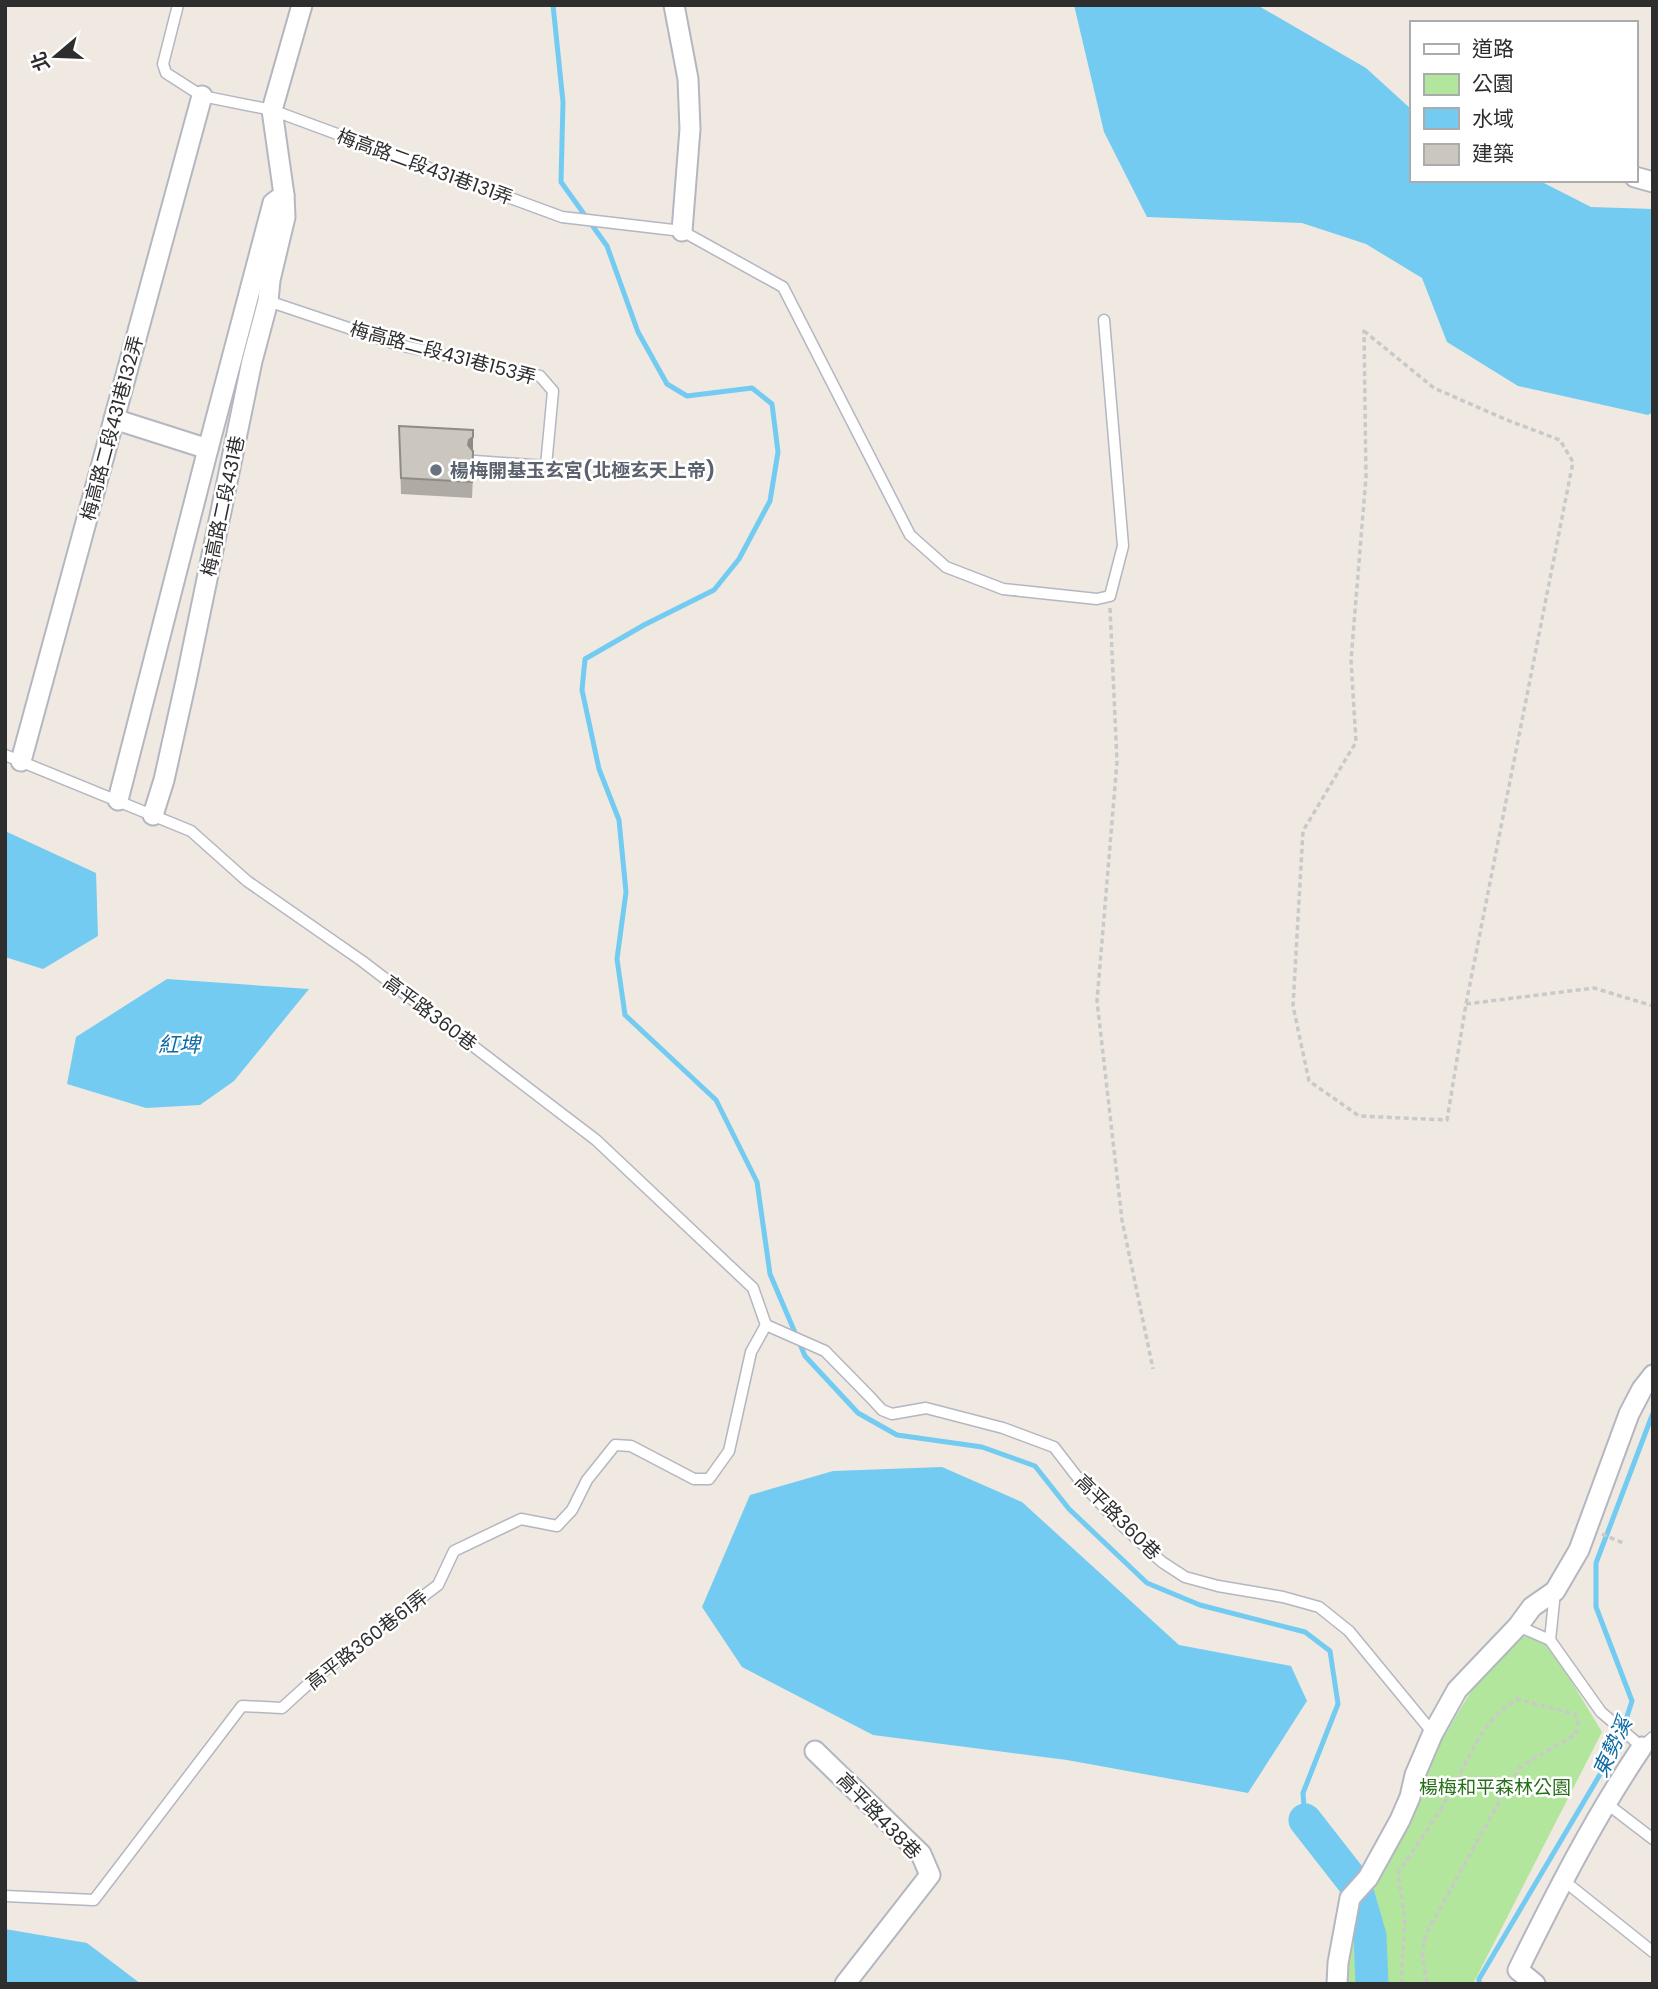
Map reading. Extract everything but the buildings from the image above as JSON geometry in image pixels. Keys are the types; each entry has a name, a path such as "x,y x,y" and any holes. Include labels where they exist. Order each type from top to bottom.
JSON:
{"street":[{"name":"梅高路二段431巷","path":"153,815 164,780 186,681 252,361 268,301 270,280 285,217 272,110 302,5"},
{"path":"674,5 688,79 691,129 682,231"},
{"name":"梅高路二段431巷132弄","path":"13,758 114,419 202,96"},
{"name":"梅高路二段431巷","path":"118,800 273,204 284,195"},
{"path":"114,419 208,449"},
{"path":"1337,1984 1338,1963 1350,1898 1368,1878 1400,1820 1433,1733 1457,1690 1518,1626 1532,1606 1555,1591 1579,1550 1629,1414 1653,1375"},
{"path":"1535,1984 1518,1970 1562,1879 1613,1790 1647,1742"},
{"name":"高平路438巷","path":"815,1751 921,1854 930,1875 845,1984"}],"lane":[{"path":"178,5 163,64 166,73 202,96"},
{"name":"梅高路二段431巷131弄","path":"202,96 272,110 562,217 682,231"},
{"path":"682,231 783,287 910,534 946,567 1003,589 1097,599 1110,596 1123,546 1104,320"},
{"name":"梅高路二段431巷153弄","path":"268,301 399,345 540,376 553,391 546,466 475,461"},
{"name":"高平路360巷","path":"13,758 191,831 247,881 362,961 596,1140 753,1287 766,1325 825,1351 881,1410 892,1414 926,1408 1003,1428 1055,1447 1081,1482 1114,1518 1162,1562 1185,1577 1319,1607 1349,1631 1433,1733"},
{"name":"高平路360巷61弄","path":"5,1896 94,1900 242,1706 282,1708 316,1677 438,1585 454,1551 521,1519 557,1527 572,1510 587,1480 615,1445 631,1446 694,1479 709,1479 729,1451 751,1352 766,1325"},
{"path":"1550,1640 1555,1591"},
{"path":"1518,1626 1550,1640 1601,1712 1647,1742"},
{"path":"1606,1803 1653,1839"},
{"path":"1562,1879 1653,1952"}],"path":[{"path":"1364,331 1434,388 1560,440 1573,462 1466,1004 1447,1119 1359,1116 1309,1081 1293,1006 1303,831 1356,742 1351,660 1366,477 1364,331"},
{"path":"1110,596 1117,762 1097,1001 1122,1220 1153,1369"},
{"path":"1466,1004 1594,988 1653,1006"},
{"path":"1401,1984 1405,1919 1398,1873 1448,1796 1488,1723 1504,1707 1517,1699 1575,1714 1578,1724 1576,1734 1521,1767 1426,1934 1422,1953 1427,1984"}],"green space":[{"name":"楊梅和平森林公園","path":"1521,1636 1546,1639 1602,1732 1473,1984 1343,1984 1354,1908 1431,1757 1484,1670"}],"water":[{"path":"1074,5 1257,5 1366,68 1410,108 1410,182 1542,182 1591,207 1653,209 1653,412 1648,415 1518,386 1447,342 1422,278 1366,244 1302,223 1147,217 1104,132"},
{"path":"5,831 96,873 98,936 43,969 5,957"},
{"name":"紅埤","path":"167,979 309,989 234,1081 200,1105 146,1108 67,1084 76,1037"},
{"path":"942,1467 1022,1502 1179,1645 1291,1666 1307,1701 1248,1793 1067,1760 873,1735 742,1667 702,1607 750,1495 833,1471"},
{"path":"5,1929 87,1943 141,1984 5,1984"}],"waterway":[{"path":"553,5 563,102 561,182 607,246 638,332 667,384 687,396 752,388 772,404 778,452 770,501 739,559 714,590 644,625 585,659 582,690 599,769 619,820 626,892 617,959 625,1015 716,1100 757,1182 770,1274 805,1356 858,1413 897,1435 982,1447 1035,1466 1069,1509 1147,1583 1200,1605 1305,1632 1330,1651 1338,1704 1303,1793 1305,1820"},
{"name":"東勢溪","path":"1479,1984 1479,1979 1618,1744 1632,1701 1596,1607 1596,1563 1653,1413"},
{"name":"東勢溪","path":"1305,1820 1355,1884 1370,1936 1372,1984"}],"place":[{"name":"楊梅開基玉玄宮(北極玄天上帝)","path":"436,470"}]}
